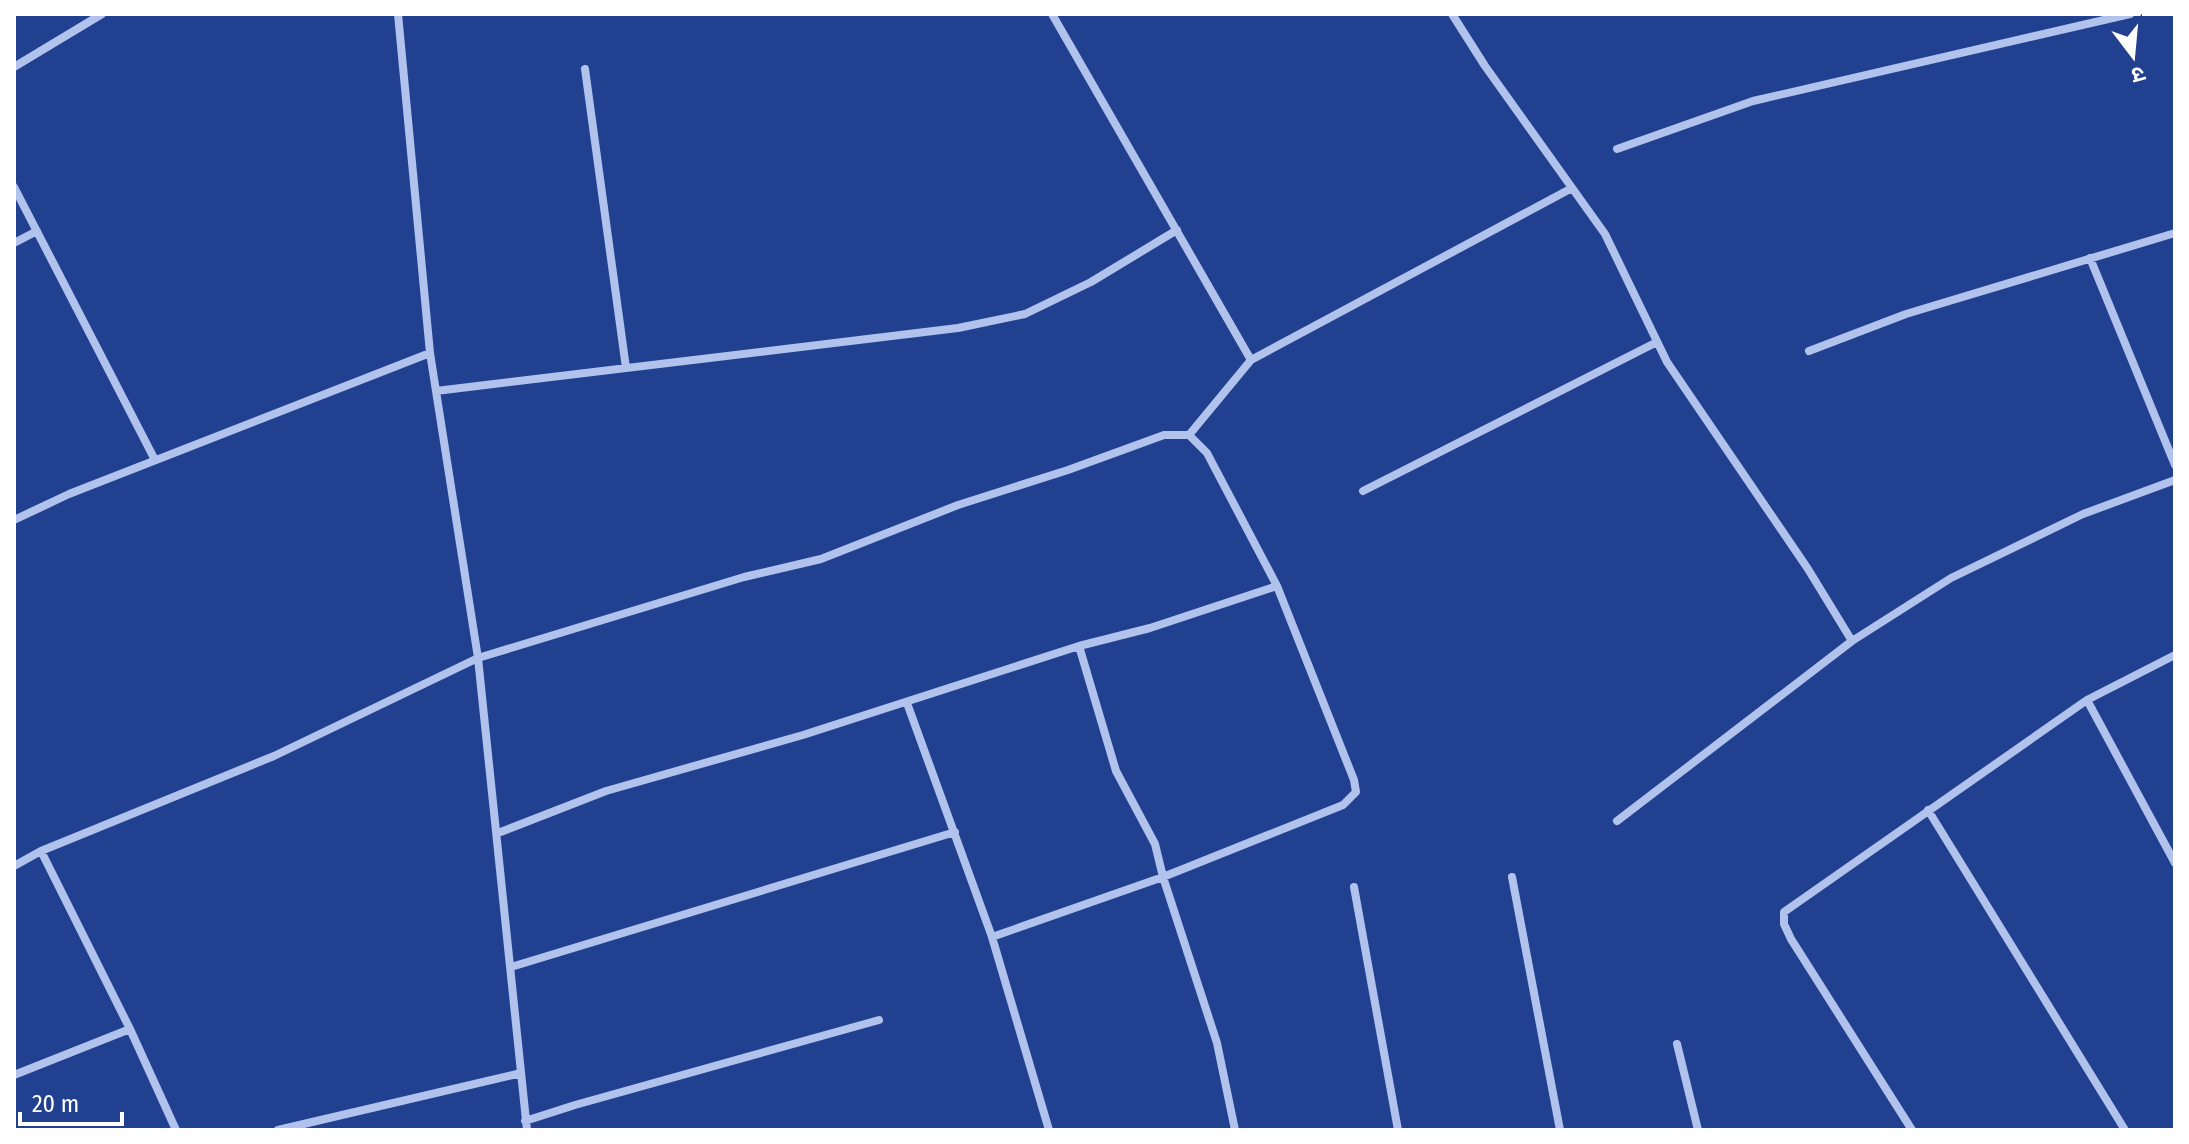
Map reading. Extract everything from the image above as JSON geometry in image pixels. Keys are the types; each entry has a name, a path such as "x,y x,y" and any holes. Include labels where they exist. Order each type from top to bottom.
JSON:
{"street":[{"path":"14,67 102,14"},
{"path":"398,14 430,353 478,658 526,1126 575,1105 879,1020"},
{"path":"1052,14 1251,360"},
{"path":"1452,14 1485,66 1605,234 1667,362 1808,569 1852,641"},
{"path":"1617,149 1753,101 2130,14"},
{"path":"585,69 626,368"},
{"path":"14,187 155,460"},
{"path":"1189,435 1251,360 1572,188"},
{"path":"436,391 958,328 1025,314 1091,282 1177,230"},
{"path":"14,243 37,231"},
{"path":"1809,351 1906,314 2175,233"},
{"path":"2090,258 2175,465"},
{"path":"1363,491 1657,342"},
{"path":"14,520 69,494 430,353"},
{"path":"14,866 41,851 274,756 478,658 744,577 821,559 958,505 1164,435 1189,435 1207,453 1277,586 1354,780 1356,792 1343,805 1163,877 992,937"},
{"path":"1617,821 1852,641 1951,578 2083,514 2175,480"},
{"path":"498,833 606,791 803,735 1277,586"},
{"path":"1079,646 1116,771 1155,844 1217,1043 1235,1130"},
{"path":"1912,1130 1791,939 1784,924 1784,912 2087,700 2175,655"},
{"path":"2087,700 2175,863"},
{"path":"907,703 992,937 1049,1130"},
{"path":"1928,810 2125,1130"},
{"path":"511,967 955,832"},
{"path":"41,851 130,1029 176,1130"},
{"path":"1512,877 1560,1130"},
{"path":"1354,887 1398,1130"},
{"path":"14,1075 130,1029"},
{"path":"1677,1044 1698,1130"},
{"path":"278,1130 521,1073"}]}
